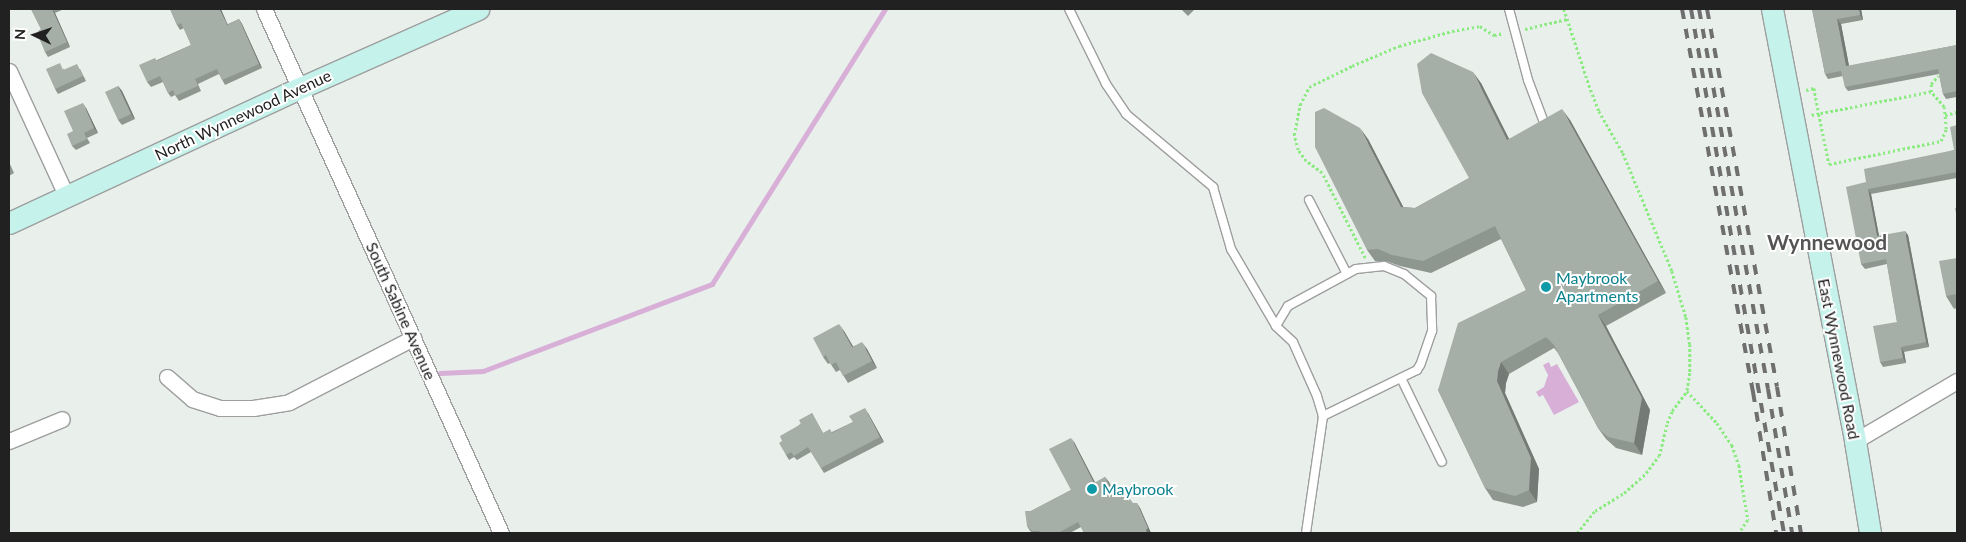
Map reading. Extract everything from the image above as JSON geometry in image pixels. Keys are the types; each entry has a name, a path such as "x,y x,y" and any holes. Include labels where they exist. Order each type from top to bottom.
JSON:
{"main road":[{"name":"North Wynnewood Avenue","path":"9,223 300,88 478,9"},
{"name":"East Wynnewood Road","path":"1772,9 1855,440 1870,533"}],"street":[{"name":"South Sabine Avenue","path":"264,9 500,533"},
{"path":"9,71 67,197"},
{"path":"167,377 192,399 220,408 253,408 289,402 413,338"},
{"path":"1855,440 1957,380"},
{"path":"9,441 62,419"}],"lane":[{"path":"1069,9 1106,84 1126,114 1212,187 1230,249 1276,326 1293,342 1317,396 1323,416 1306,533"},
{"path":"1509,9 1528,80 1545,125"},
{"path":"1309,200 1347,274"},
{"path":"1276,326 1288,306 1356,269 1384,266 1404,274 1431,296 1432,331 1417,370 1323,416"},
{"path":"1401,378 1442,462"}],"path":[{"path":"1564,9 1599,110 1623,153 1677,288 1686,316 1690,344 1690,373 1687,391 1672,410 1658,456 1646,473 1624,492 1595,512 1577,533"},
{"path":"1370,268 1322,172 1306,161 1298,150 1294,135 1300,105 1309,88 1352,66 1399,46 1452,31 1480,26 1494,35 1567,19"},
{"path":"1788,92 1814,88 1829,164 1941,141 1946,128 1944,107 1931,92 1931,84 1938,76"},
{"path":"1819,114 1931,92"},
{"path":"1945,115 1957,112"},
{"path":"1687,391 1717,423 1732,445 1739,465 1748,520 1740,532"}],"shaded area":[{"path":"1549,362 1551,367 1557,364 1579,402 1554,415 1543,395 1539,397 1536,392 1544,387 1548,375 1543,365"}],"building":[{"path":"31,9 52,9 67,42 45,52 39,38 41,37 38,31 41,29"},
{"path":"170,9 219,9 227,25 239,19 259,64 222,80 217,69 195,79 198,86 175,96 173,90 168,93 160,76 147,82 139,65 155,58 157,61 191,45 181,23 177,25"},
{"path":"1812,9 1859,9 1860,15 1837,19 1846,66 1957,45 1957,91 1943,94 1938,69 1845,87 1841,71 1825,74"},
{"name":"Maybrook Apartments","path":"1431,53 1473,72 1507,140 1562,109 1658,281 1598,315 1642,398 1634,443 1608,437 1598,428 1554,345 1546,337 1501,362 1497,381 1531,458 1529,490 1515,496 1485,488 1438,390 1458,323 1526,290 1495,226 1423,261 1392,255 1378,249 1367,250 1315,147 1315,112 1324,108 1360,128 1401,207 1415,208 1469,178 1422,93 1417,64"},
{"path":"60,63 63,70 77,64 83,76 55,89 46,69"},
{"path":"118,86 131,114 118,120 105,92"},
{"path":"83,103 94,128 84,133 87,139 72,146 67,134 73,131 64,111"},
{"path":"1957,125 1957,172 1868,189 1877,236 1905,231 1926,342 1901,347 1903,358 1880,362 1873,326 1897,322 1886,259 1861,264 1846,187 1866,182 1864,169 1954,150 1950,127"},
{"path":"1957,258 1957,294 1946,296 1939,261"},
{"path":"839,324 852,347 862,342 872,361 843,376 836,362 831,365 826,355 823,357 813,338"},
{"path":"865,408 880,437 821,468 808,447 794,456 791,452 786,455 779,443 782,441 780,436 801,424 799,420 812,413 823,433 830,429 832,433 853,422 849,416"},
{"name":"Maybrook","path":"1071,438 1094,483 1105,477 1115,497 1127,495 1133,503 1137,503 1148,528 1146,530 1147,533 1084,533 1078,522 1058,533 1032,531 1027,526 1025,511 1031,511 1071,490 1049,449"}],"waterway":[{"path":"440,373 483,371 712,284 885,9"}],"railway":[{"path":"1682,9 1753,392 1776,533"},
{"path":"1691,9 1784,533"},
{"path":"1699,9 1768,389 1792,533"},
{"path":"1707,9 1777,387 1801,533"}],"place":[{"name":"Maybrook Apartments","path":"1546,287"},
{"name":"Maybrook","path":"1092,489"}],"district":[{"name":"Wynnewood","path":"1827,242"}]}
